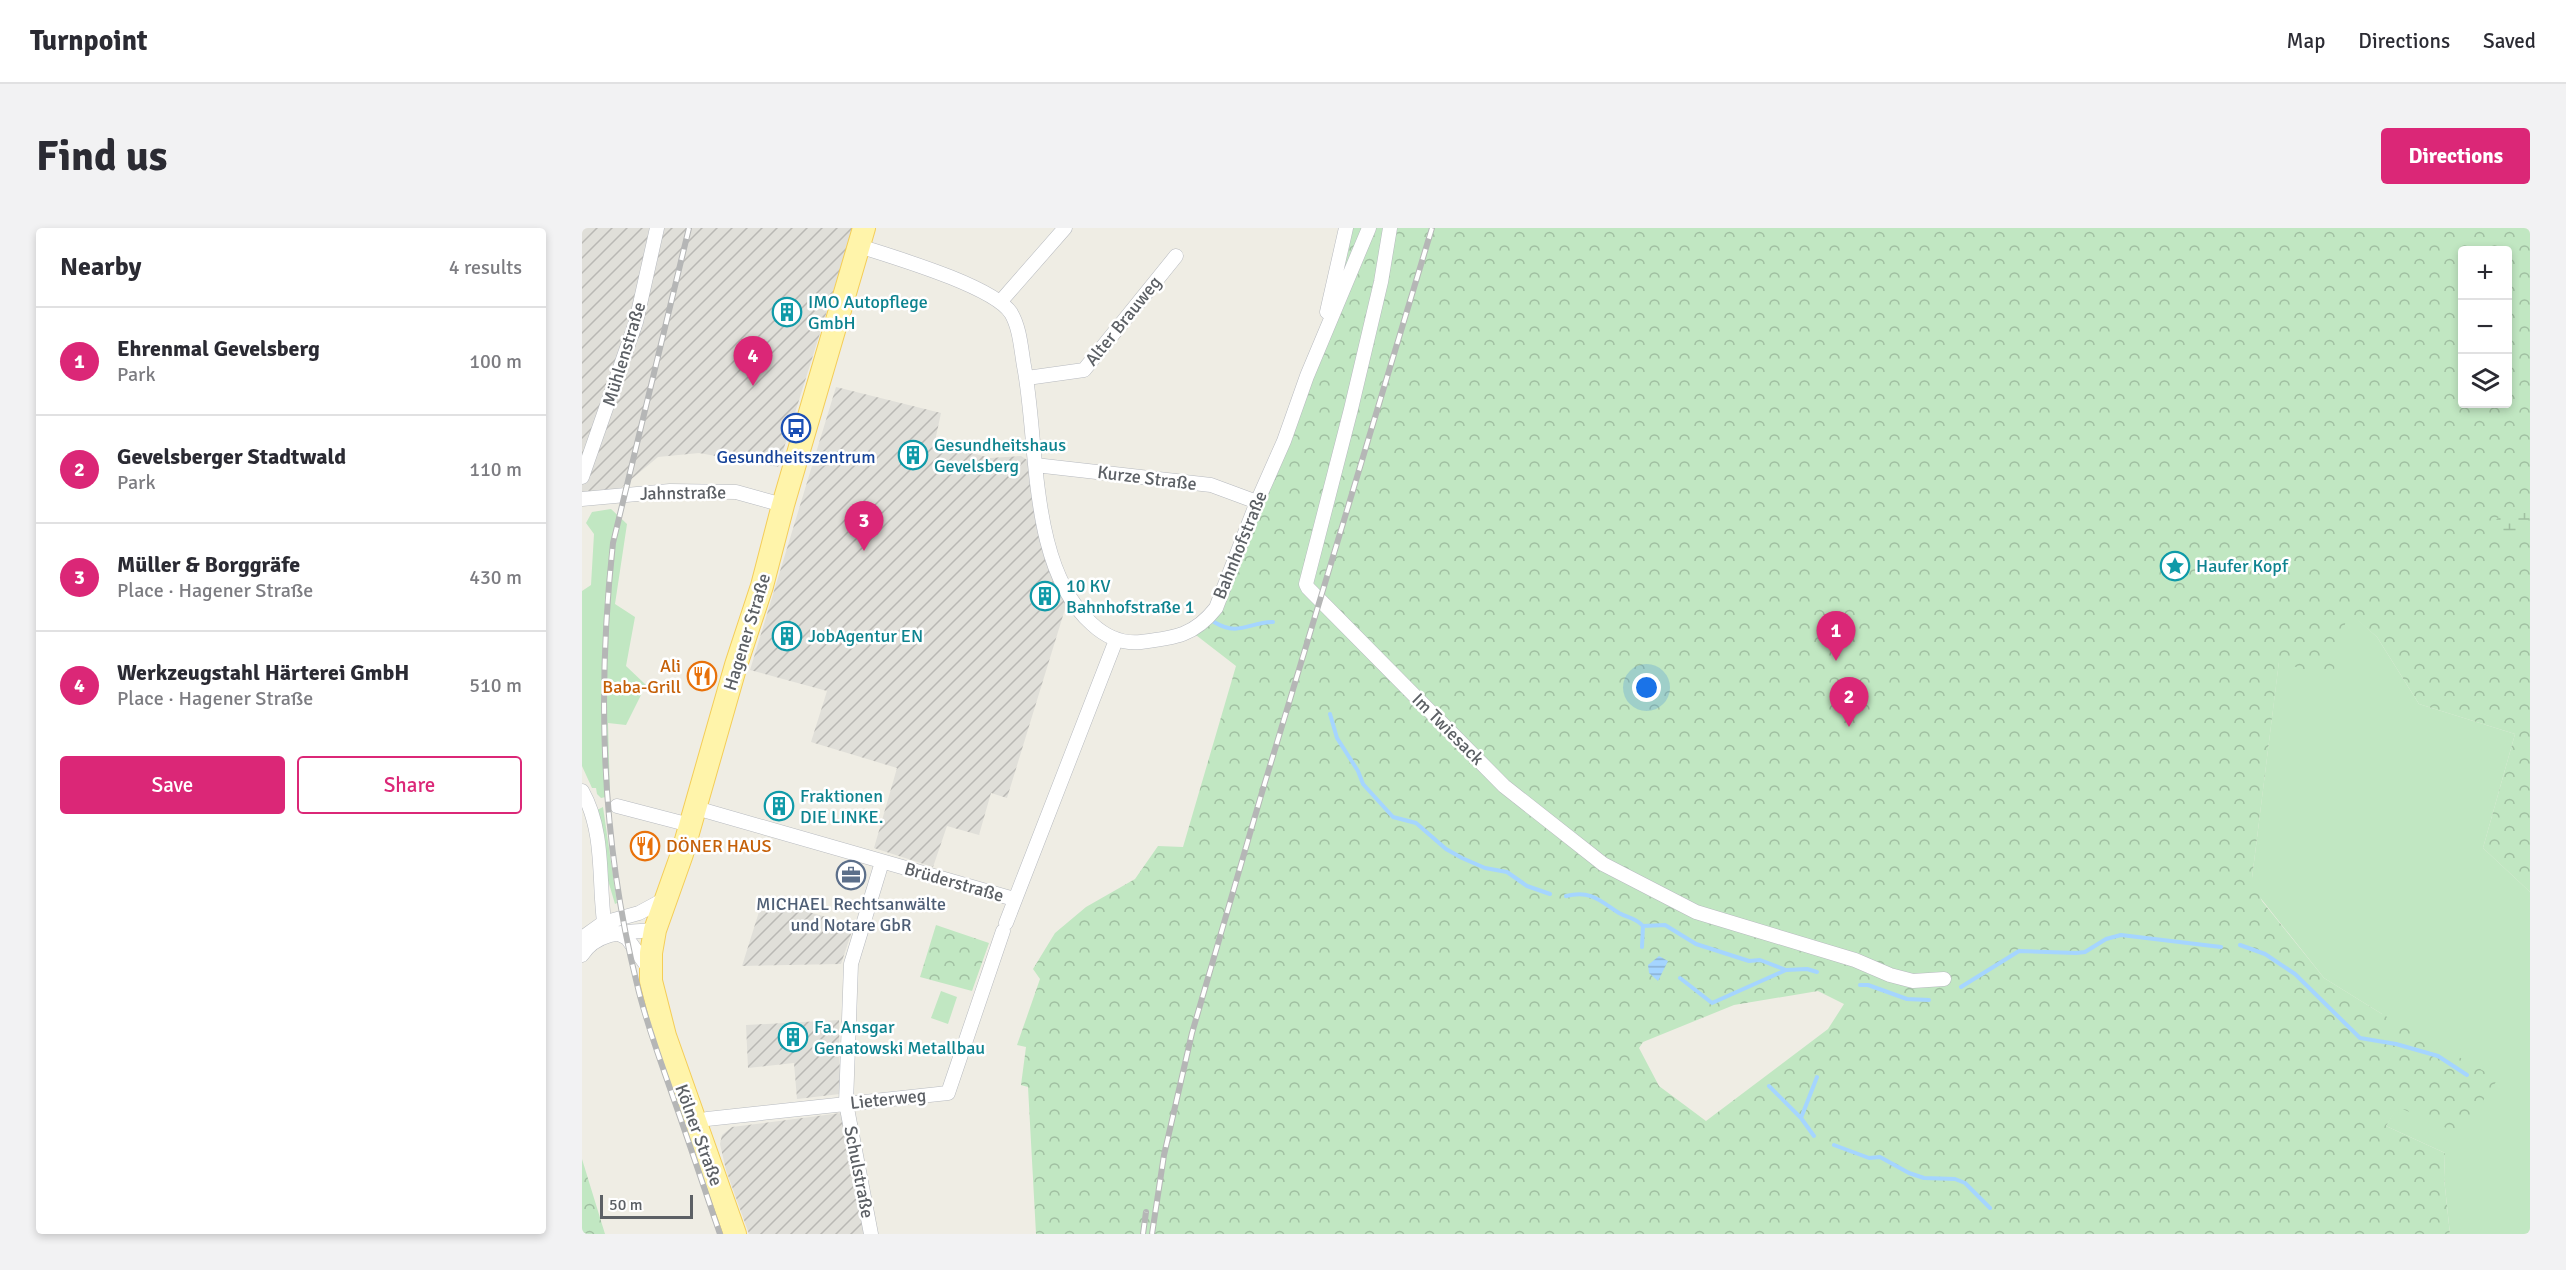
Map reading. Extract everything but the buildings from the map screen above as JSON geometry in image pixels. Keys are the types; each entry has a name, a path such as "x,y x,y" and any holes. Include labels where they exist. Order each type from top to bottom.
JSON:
{"main road":[{"name":"Hagener Straße","path":"664,1036 650,969 655,930 693,817 736,665 762,586 783,505 862,237"},
{"name":"Kölner Straße","path":"664,1036 735,1234"}],"street":[{"name":"Mühlenstraße","path":"582,477 636,322 657,228"},
{"path":"1001,301 1065,228"},
{"path":"1318,349 1347,228"},
{"name":"Bahnhofstraße","path":"1116,640 1136,642 1170,638 1191,632 1216,608 1257,502 1284,441 1318,349 1369,228"},
{"name":"Im Twiesack","path":"1390,228 1381,282 1306,584 1308,588 1504,786 1603,864 1696,912 1855,960 1890,975 1913,981 1944,979"},
{"path":"862,237 1001,301 1012,315 1027,378 1035,465 1044,524 1053,561 1069,596 1084,618 1116,640"},
{"name":"Alter Brauweg","path":"1027,378 1084,370 1176,256"},
{"name":"Kurze Straße","path":"1035,465 1211,485 1257,502"},
{"name":"Jahnstraße","path":"582,499 670,491 736,492 783,505"},
{"name":"Brüderstraße","path":"617,806 693,817 882,862 1014,899 1116,640"},
{"path":"582,791 593,813 597,828 609,930"},
{"name":"Schulstraße","path":"871,1234 846,1103 851,964 882,862"},
{"path":"582,955 623,918 639,913 665,899"},
{"name":"Lieterweg","path":"694,1124 707,1119 948,1093 1014,899"},
{"path":"609,930 627,938 650,969"},
{"path":"582,938 609,930 655,930"}],"shaded area":[{"path":"582,228 853,228 778,467 699,453 658,457 616,492 582,492"},
{"path":"836,387 941,413 935,441 946,446 990,458 1021,456 1035,465 1040,495 1069,596 1007,798 991,793 979,835 947,826 933,867 874,848 897,768 811,742 827,691 750,670"},
{"path":"763,899 854,925 841,964 742,966"},
{"path":"839,1020 840,1094 797,1099 794,1063 748,1068 746,1025"},
{"path":"841,1113 871,1234 749,1234 726,1170 720,1144 722,1135 732,1127"}],"green space":[{"path":"1346,228 2530,228 2530,892 2483,848 2515,734 2419,704 2377,637 2348,612 2332,678 2279,662 2252,878 2262,901 2324,978 2382,1014 2498,1079 2460,1134 2398,1107 2386,1126 2445,1153 2444,1178 2450,1234 1036,1234 1028,1087 1021,1085 1026,1047 1017,1045 1040,979 1033,969 1055,933 1086,907 1135,879 1158,846 1183,847 1236,666 1192,632 1206,620 1318,349","holes":["1818,991 1844,1004 1828,1029 1706,1121 1659,1086 1639,1048 1643,1042 1734,1005"]},
{"path":"2526,506 2530,510 2530,515 2523,530 2512,539 2498,538 2491,525 2502,514"},
{"path":"611,509 627,524 615,604 635,617 626,666 646,685 626,725 608,723 610,796 601,798 596,788 592,788 582,766 582,591 591,585 594,534 586,523 592,512"},
{"path":"2348,611 2377,637 2419,704 2515,734 2483,848 2530,892 2530,1234 2450,1234 2444,1178 2445,1153 2386,1126 2397,1107 2382,1014 2324,978 2251,886 2279,661"},
{"path":"603,807 617,903 615,904 607,877 603,835 597,810"},
{"path":"936,925 989,943 972,991 920,977"},
{"path":"941,991 957,997 948,1024 931,1018"},
{"path":"582,1159 605,1234 582,1234"}],"water":[{"path":"1659,956 1668,961 1658,981 1649,973 1648,965"}],"waterway":[{"path":"1214,622 1237,629 1273,622"},
{"path":"1330,714 1337,738 1358,771 1363,784 1393,817 1416,823 1446,849 1462,858 1485,868 1507,872 1527,886 1550,894"},
{"path":"1566,896 1583,894 1595,898 1643,926 1665,925 1696,944 1749,961 1760,960 1786,970 1807,969 1817,972"},
{"path":"1642,947 1643,926"},
{"path":"1961,987 2019,951 2085,952 2106,939 2121,935 2221,947"},
{"path":"2240,945 2265,954 2295,974 2360,1038 2396,1044 2438,1056 2467,1075"},
{"path":"1680,978 1712,1003 1786,970"},
{"path":"1860,985 1868,985 1907,999 1929,1000"},
{"path":"1801,1118 1817,1077"},
{"path":"1769,1086 1801,1118 1814,1136"},
{"path":"1834,1145 1869,1158 1880,1157 1909,1173 1924,1178 1955,1179 1965,1183 1990,1208"}],"railway":[{"path":"689,228 613,543 608,598 604,709 609,820 625,930 645,1013 720,1234"},
{"path":"1152,1234 1164,1155 1192,1033 1432,228"},
{"path":"1143,1234 1146,1212"}],"place":[{"name":"IMO Autopflege GmbH","path":"787,312"},
{"name":"Werkzeugstahl Härterei GmbH","path":"753,386"},
{"name":"Gesundheitszentrum","path":"796,428"},
{"name":"Gesundheitshaus Gevelsberg","path":"913,455"},
{"name":"Müller & Borggräfe","path":"864,551"},
{"name":"Haufer Kopf","path":"2175,566"},
{"name":"10 KV Bahnhofstraße 1","path":"1045,596"},
{"name":"JobAgentur EN","path":"787,636"},
{"name":"Ehrenmal Gevelsberg","path":"1836,661"},
{"name":"Ali Baba-Grill","path":"702,676"},
{"name":"Gevelsberger Stadtwald","path":"1849,727"},
{"name":"Fraktionen DIE LINKE.","path":"779,806"},
{"name":"DÖNER HAUS","path":"645,846"},
{"name":"MICHAEL Rechtsanwälte und Notare GbR","path":"851,875"},
{"name":"Fa. Ansgar Genatowski Metallbau","path":"793,1037"}]}
